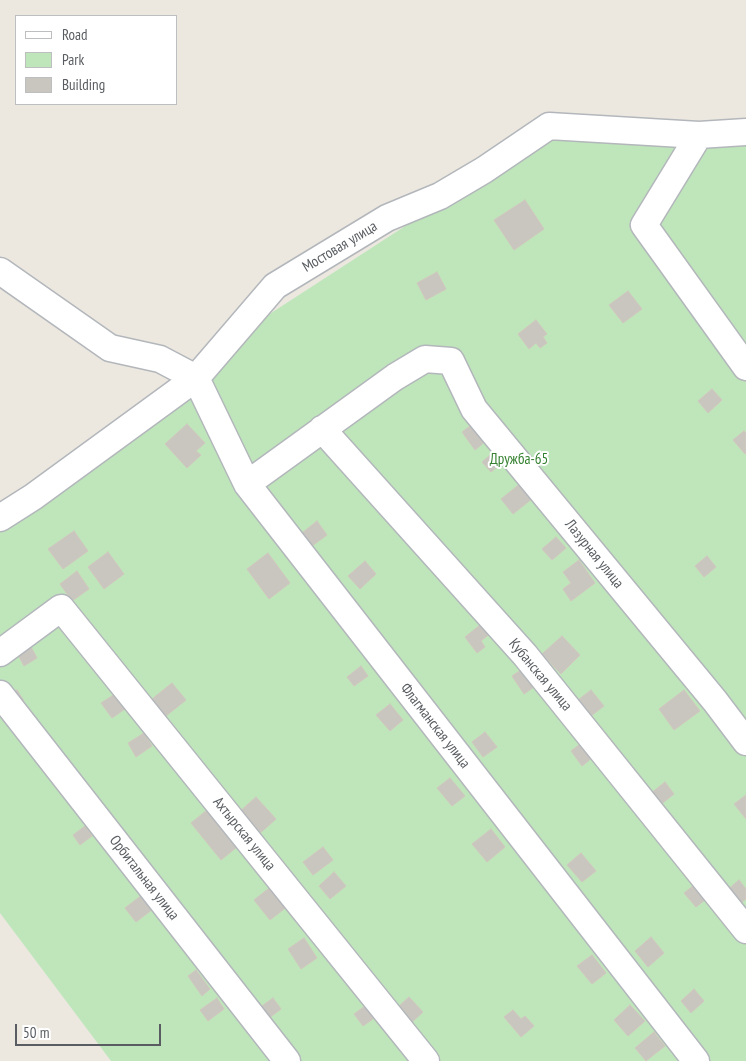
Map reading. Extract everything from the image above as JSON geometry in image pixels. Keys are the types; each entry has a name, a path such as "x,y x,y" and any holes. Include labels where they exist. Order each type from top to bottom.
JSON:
{"lane":[{"name":"Мостовая улица","path":"0,518 33,497 196,378 275,286 387,218 440,196 484,170 549,126 699,135 746,132"},
{"path":"699,135 644,225 746,367"},
{"path":"0,271 110,348 160,360 196,378"},
{"name":"Лазурная улица","path":"322,429 395,376 425,359 451,361 474,409 715,701 746,742"},
{"name":"Флагманская улица","path":"196,378 247,484 696,1061"},
{"path":"247,484 322,429"},
{"name":"Кубанская улица","path":"322,429 525,655 746,930"},
{"name":"Ахтырская улица","path":"0,653 61,608 426,1061"},
{"name":"Орбитальная улица","path":"0,694 287,1061"}],"green space":[{"name":"Дружба-65","path":"558,127 746,140 746,1061 111,1061 0,913 0,520 194,363"}],"building":[{"path":"525,200 544,229 514,250 494,220"},
{"path":"437,272 446,289 426,300 417,283"},
{"path":"628,291 642,309 623,323 609,305"},
{"path":"536,320 547,334 543,337 547,343 540,348 536,343 529,349 518,334"},
{"path":"712,389 722,400 708,413 698,401"},
{"path":"474,423 487,440 475,450 462,432"},
{"path":"187,424 205,443 196,451 201,455 187,468 165,444"},
{"path":"744,431 746,433 745,454 733,440"},
{"path":"495,451 504,461 491,472 482,462"},
{"path":"521,483 533,498 513,514 501,499"},
{"path":"317,521 327,535 312,546 302,533"},
{"path":"74,531 88,551 63,569 48,549"},
{"path":"556,537 566,548 552,560 542,549"},
{"path":"108,552 124,574 104,589 88,567"},
{"path":"268,553 290,583 269,599 247,569"},
{"path":"707,556 716,567 704,577 695,566"},
{"path":"579,560 595,583 571,601 563,589 571,583 563,572"},
{"path":"365,561 376,574 360,589 348,576"},
{"path":"77,571 89,589 72,601 60,584"},
{"path":"485,621 493,631 481,641 485,647 477,653 465,637"},
{"path":"562,636 580,655 561,674 542,654"},
{"path":"29,643 37,658 24,666 16,651"},
{"path":"361,666 368,676 354,686 347,677"},
{"path":"527,666 540,683 524,694 512,676"},
{"path":"172,683 186,700 161,720 147,703"},
{"path":"17,690 24,701 15,707 7,697"},
{"path":"591,690 604,706 591,716 578,700"},
{"path":"684,690 700,711 674,730 659,709"},
{"path":"115,694 125,709 112,718 101,703"},
{"path":"390,704 403,720 390,731 376,715"},
{"path":"485,732 497,747 483,757 472,742"},
{"path":"144,733 152,746 136,757 128,743"},
{"path":"580,744 583,749 589,744 597,754 582,766 571,751"},
{"path":"450,778 465,796 452,806 437,788"},
{"path":"665,782 674,794 659,806 650,794"},
{"path":"746,795 746,819 734,804"},
{"path":"256,797 276,819 258,835 238,813"},
{"path":"207,810 237,847 221,860 191,823"},
{"path":"85,826 92,836 80,845 73,835"},
{"path":"491,829 505,847 487,862 472,844"},
{"path":"323,847 333,860 313,875 303,862"},
{"path":"581,853 596,871 582,882 567,865"},
{"path":"334,872 346,886 330,899 319,886"},
{"path":"739,880 746,889 746,899 738,905 726,891"},
{"path":"273,885 288,906 270,920 254,900"},
{"path":"694,885 705,900 696,907 684,893"},
{"path":"142,895 153,909 136,922 125,908"},
{"path":"651,937 664,953 648,967 635,951"},
{"path":"304,938 317,958 301,969 288,949"},
{"path":"592,955 606,973 592,984 577,966"},
{"path":"196,970 210,989 202,996 188,976"},
{"path":"694,989 704,1001 691,1013 681,1001"},
{"path":"409,997 423,1012 410,1024 397,1008"},
{"path":"217,998 224,1009 208,1021 200,1010"},
{"path":"273,998 281,1009 264,1022 255,1011"},
{"path":"630,1005 645,1021 628,1036 614,1020"},
{"path":"365,1006 373,1019 363,1026 354,1014"},
{"path":"513,1010 521,1019 525,1016 534,1026 521,1037 504,1017"},
{"path":"654,1032 665,1046 646,1061 635,1048"}]}
